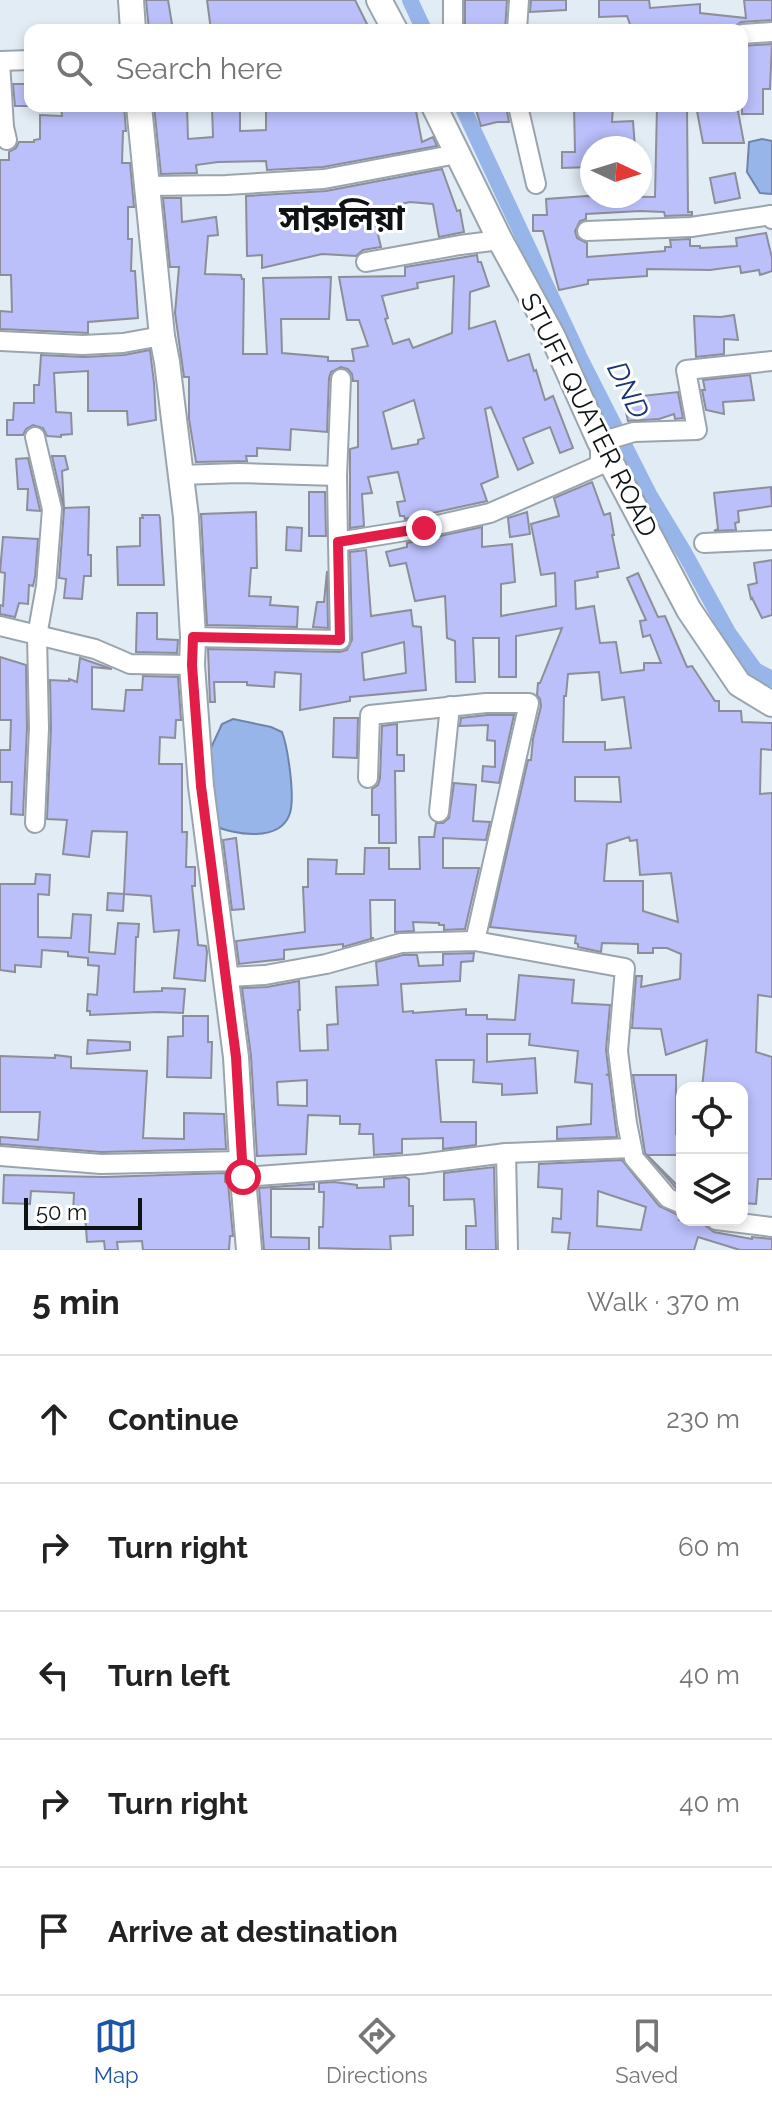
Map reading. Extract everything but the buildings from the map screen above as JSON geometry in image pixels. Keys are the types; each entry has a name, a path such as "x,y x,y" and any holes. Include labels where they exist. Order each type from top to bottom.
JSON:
{"street":[{"path":"131,0 133,24"},
{"path":"379,0 392,24"},
{"path":"453,0 453,24"},
{"path":"517,24 519,0"},
{"path":"748,34 772,32"},
{"path":"7,140 0,61 24,60"},
{"path":"140,112 162,336 186,517 201,786 236,1057 249,1250"},
{"name":"STUFF QUATER ROAD","path":"437,112 500,240 552,335 600,442 689,610 739,684 772,704"},
{"path":"519,112 536,184"},
{"path":"148,186 324,179 457,154"},
{"path":"587,231 691,227 771,215 772,219"},
{"path":"366,262 500,240"},
{"path":"0,341 83,345 123,343 162,336"},
{"path":"338,542 490,513 600,465 600,442 634,432 697,430 686,370 772,361"},
{"path":"193,637 340,640 337,476 341,379"},
{"path":"35,437 52,509 46,586 37,636 39,728 35,823"},
{"path":"180,475 337,476"},
{"path":"704,543 772,540"},
{"path":"0,626 95,649 130,664 192,665"},
{"path":"368,778 370,715 486,703 529,703 475,941"},
{"path":"439,812 450,706"},
{"path":"227,977 265,975 326,964 401,943 475,941 625,968 618,1051 634,1158 668,1198 676,1201"},
{"path":"0,1156 101,1164 242,1169 420,1164 506,1153 632,1148"},
{"path":"506,1153 508,1250"},
{"path":"748,1224 772,1227"}],"water":[{"path":"762,139 772,141 772,194 760,193 747,172 749,142"},
{"path":"233,719 282,732 291,784 290,813 285,823 267,833 244,834 213,825 210,750 222,724"}],"waterway":[{"name":"DND","path":"410,0 421,24"},
{"name":"DND","path":"465,112 579,356 650,496 729,634 755,670 772,679"}],"district":[{"name":"সারুলিয়া","path":"342,218"}],"route":[{"path":"243,1177 236,1057 201,786 192,665 193,637 340,640 338,542 424,528"}]}
